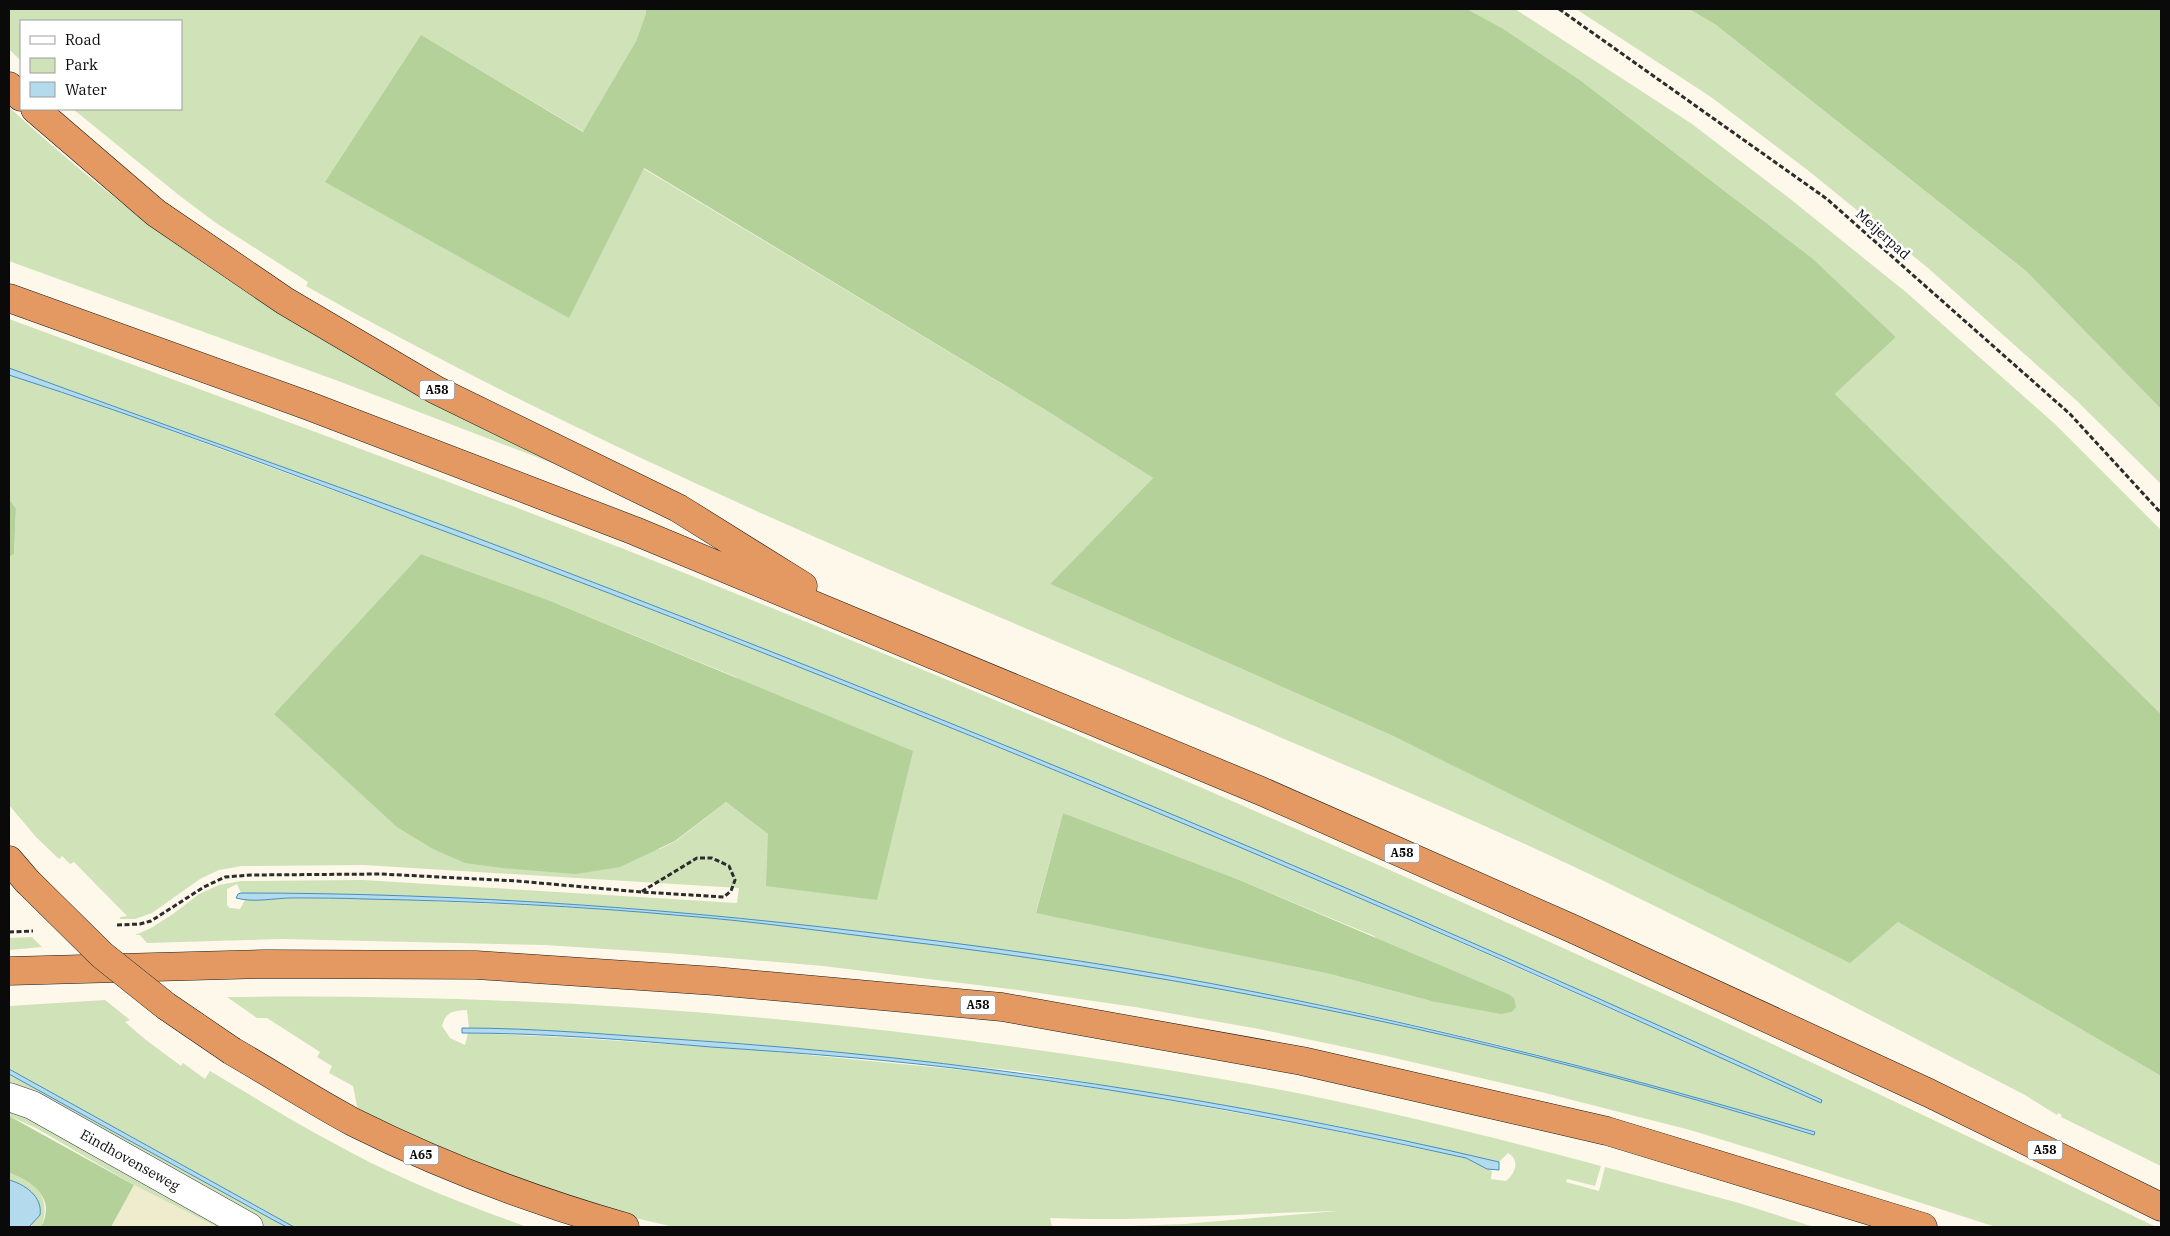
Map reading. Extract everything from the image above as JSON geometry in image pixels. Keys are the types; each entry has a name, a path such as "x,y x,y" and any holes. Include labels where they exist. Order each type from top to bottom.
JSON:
{"highway":[{"path":"9,86 20,96"},
{"name":"A58","path":"36,110 156,214 285,301 436,390 678,508 868,627"},
{"name":"A58","path":"9,298 309,406 635,531 1261,791 1562,924 1929,1094 2161,1207"},
{"name":"A65","path":"9,860 27,881 102,955 166,1006 232,1051 351,1121 418,1154 485,1182 559,1208 625,1227"},
{"name":"A58","path":"9,971 266,964 476,965 715,981 1002,1007 1302,1061 1607,1131 1923,1227"}],"street":[{"name":"Eindhovenseweg","path":"9,1097 32,1105 249,1227"}],"path":[{"name":"Meijerpad","path":"1559,9 1827,199 2070,414 2161,513"},
{"path":"110,926 140,924 151,920 204,886 225,878 251,875 381,874 517,881 641,892 724,897 731,891 735,880 729,866 712,858 697,858 641,892"},
{"path":"9,932 40,931"}],"shaded area":[{"path":"134,1185 217,1227 111,1227"}],"green space":[{"path":"9,9 646,9 636,41 584,132 421,35 1044,409 1153,478 1050,584 1391,735 1850,962 1898,922 2161,1076 2161,1166 2061,1117 2062,1115 2058,1113 2057,1115 2025,1095 1668,912 1578,868 1421,798 924,585 673,473 549,414 427,352 306,286 308,282 216,223 180,196 74,110 182,110 182,20 20,20 20,60 9,49"},
{"path":"646,9 1467,9 1502,28 1580,80 1812,258 1896,337 1835,394 2161,714 2161,1076 1898,922 1850,963 1391,735 1050,584 1153,478 1044,409 644,168 569,318 325,182 421,35 583,132 636,41"},
{"path":"1467,9 1515,9 1692,124 1789,198 1907,293 2055,424 2161,530 2161,714 1835,394 1896,337 1812,258 1580,80 1502,28"},
{"path":"1576,9 1689,9 1716,25 2026,271 2161,409 2161,484 2077,401 1928,268 1810,172 1711,97"},
{"path":"1689,9 2161,9 2161,409 2026,271 1716,25"},
{"path":"9,107 102,187 166,237 233,284 268,306 578,473 341,382 9,261"},
{"path":"9,319 421,471 667,566 856,642 1044,721 1418,883 1604,966 2156,1227 1996,1227 1690,1130 1541,1092 1259,1029 1135,1007 1018,990 823,966 545,945 282,939 147,943 140,935 135,935 151,928 173,914 199,894 219,885 241,881 363,880 737,903 739,888 364,865 242,866 219,870 200,879 152,913 135,919 120,919 120,917 127,916 74,862 70,864 62,856 59,859 36,837 9,805 9,557 14,554 16,510 9,499 9,375 139,419 550,570 875,697 1190,826 1405,918 1821,1102 1776,1079 1335,884 735,637 531,558 9,368","holes":["421,554 548,600 736,677 877,900 768,834 726,802 676,841 660,849 274,714","1063,813 1237,879 1374,936 1431,1001 1330,974 1036,912","237,884 241,893 435,897 630,909 824,927 1017,952 1219,985 1420,1026 1618,1076 1716,1104 1814,1135 1699,1100 1467,1040 1349,1014 1113,970 994,952 684,915 511,904 349,899 245,900 240,909 230,908 227,905 227,889"]},
{"path":"9,499 16,509 14,554 9,557"},
{"path":"421,554 548,600 913,751 877,900 766,886 768,834 726,802 675,841 620,867 576,874 465,863 433,849 397,827 274,714"},
{"path":"1063,813 1237,879 1508,994 1514,998 1516,1007 1512,1012 1501,1014 1431,1001 1330,974 1036,913"},
{"path":"32,937 42,947 9,950 9,938"},
{"path":"227,997 353,997 604,1006 854,1027 979,1042 1227,1080 1368,1108 1601,1166 1595,1186 1567,1179 1566,1182 1599,1191 1605,1167 1739,1203 1814,1227 1105,1227 1184,1224 1337,1211 1122,1219 1050,1218 1052,1227 674,1227 614,1213 515,1182 361,1112 357,1106 353,1086 329,1073 332,1066 317,1057 320,1052 267,1018 257,1018","holes":["467,1010 469,1028 620,1035 750,1044 1018,1071 1338,1126 1499,1162 1508,1153 1514,1159 1515,1167 1506,1181 1491,1179 1492,1171 1466,1158 1320,1128 1135,1094 983,1072 756,1050 561,1037 468,1033 465,1045 450,1038 442,1026 446,1017 451,1013"]},
{"path":"105,1000 130,1020 125,1022 146,1040 181,1066 183,1063 205,1079 210,1071 308,1129 384,1169 453,1199 527,1227 294,1227 9,1069 9,1006"},
{"path":"9,1074 287,1227 262,1227 9,1087"},
{"path":"9,1105 227,1227 217,1227 134,1185 36,1128 9,1116"},
{"path":"9,1116 134,1185 111,1227 41,1227 45,1218 45,1201 33,1185 9,1173"},
{"path":"9,1173 19,1176 40,1192 45,1208 41,1227 29,1227 32,1226 9,1180"}],"water":[{"path":"9,368 470,535 698,623 1022,752 1344,887 1504,957 1822,1100 1821,1103 1399,915 915,713 548,570 321,485 166,428 9,375"},
{"path":"241,893 407,896 657,911 822,927 1037,954 1255,992 1466,1038 1606,1073 1815,1132 1814,1135 1584,1069 1351,1015 1115,971 997,953 782,926 606,909 405,900 292,898 250,900 236,898"},
{"path":"462,1028 575,1032 790,1048 994,1070 1197,1100 1399,1139 1499,1162 1499,1170 1487,1169 1466,1158 1286,1121 1166,1099 1045,1080 848,1057 618,1039 462,1033"},
{"path":"9,1069 294,1227 287,1227 277,1222 9,1074"},
{"path":"9,1180 21,1184 39,1202 40,1215 29,1227 9,1227"}]}
